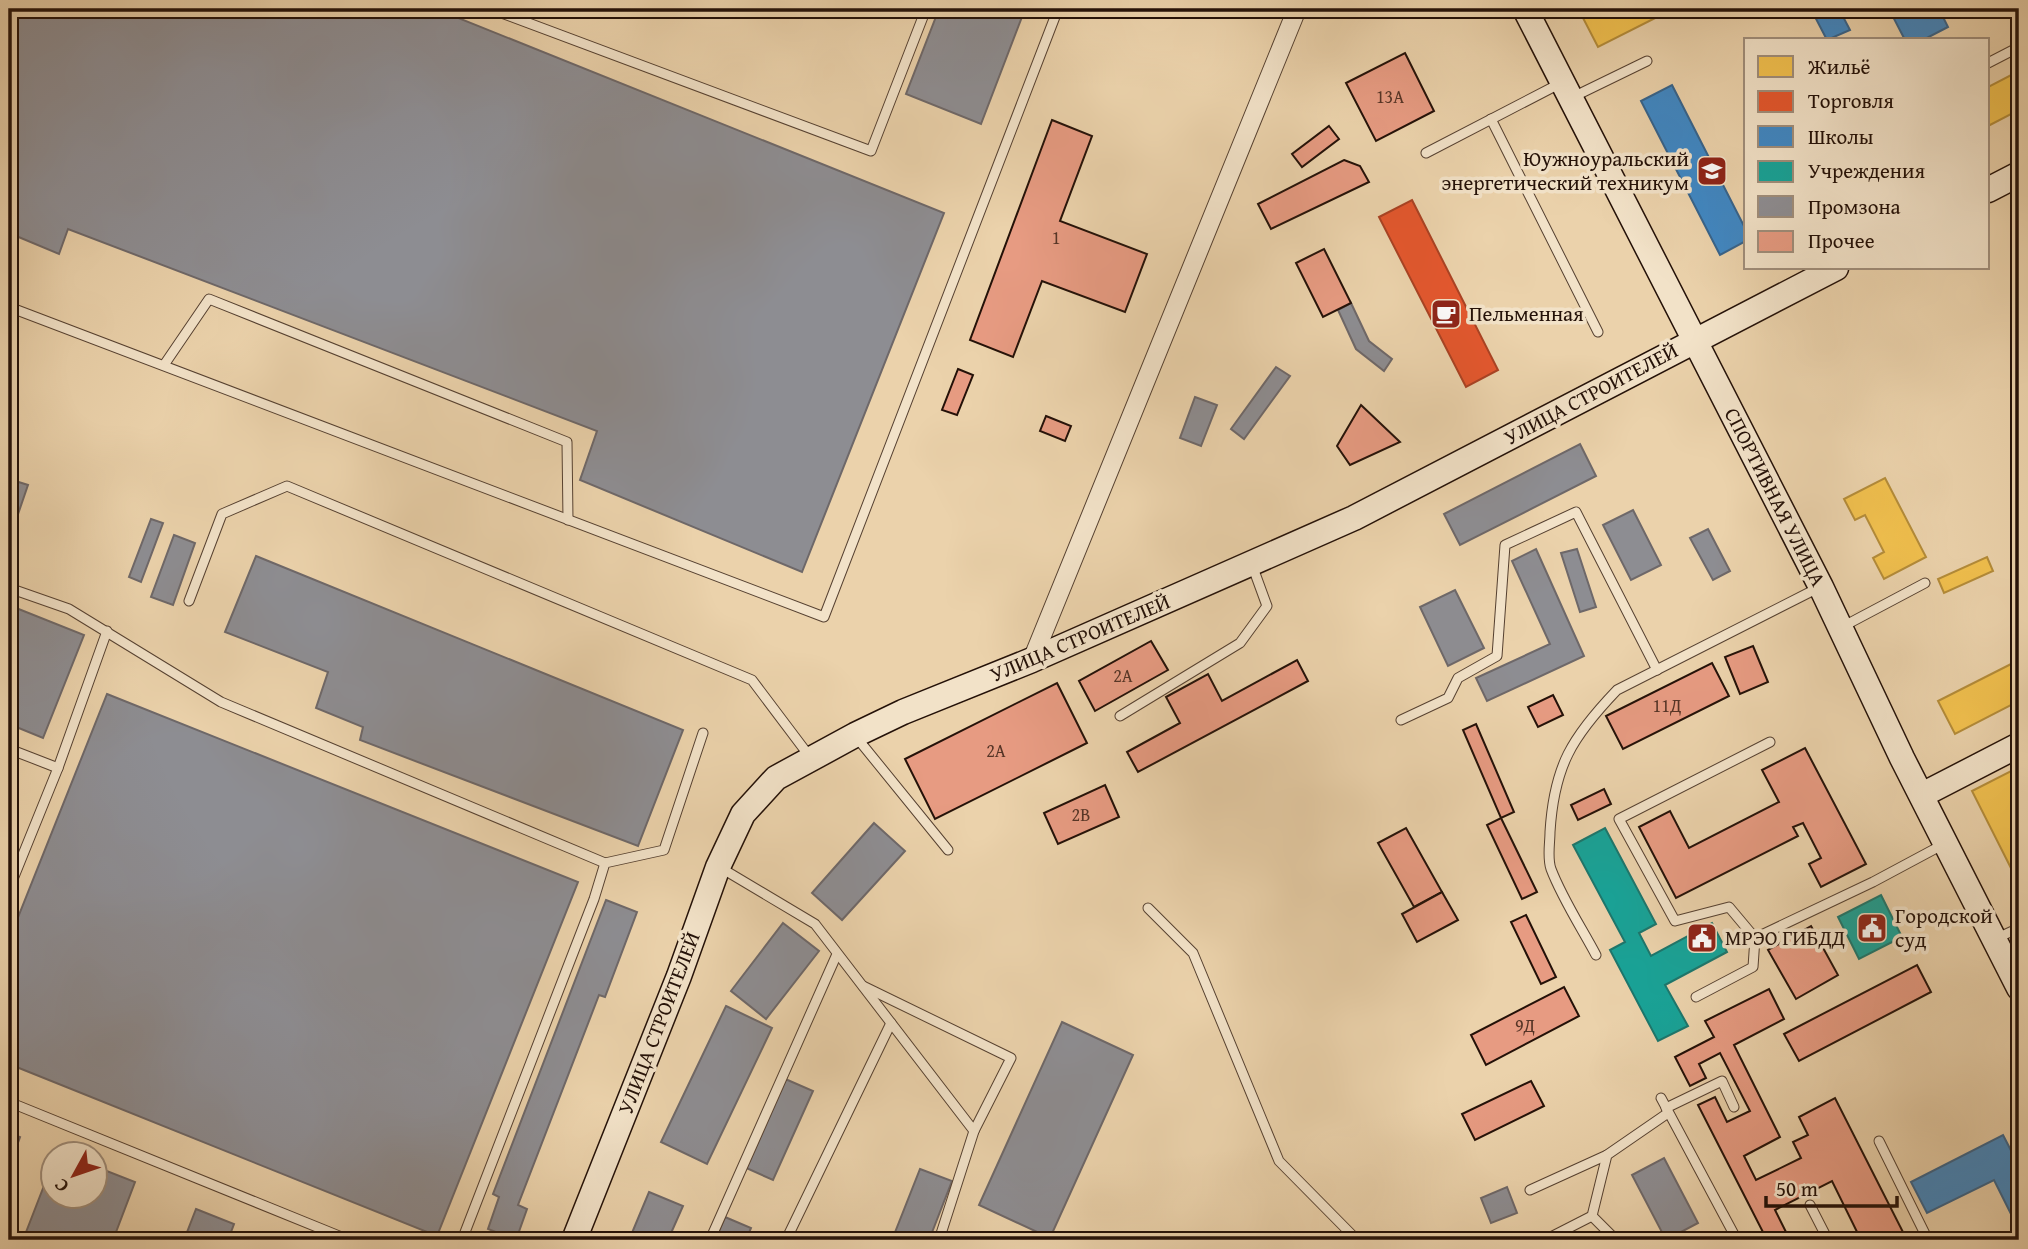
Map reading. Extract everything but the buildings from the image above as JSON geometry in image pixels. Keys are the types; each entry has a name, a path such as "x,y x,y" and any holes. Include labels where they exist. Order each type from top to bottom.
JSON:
{"street":[{"path":"1032,660 1297,9"},
{"name":"СПОРТИВНАЯ УЛИЦА","path":"1525,9 1821,587 2019,988"},
{"path":"1990,189 2019,174"},
{"name":"УЛИЦА СТРОИТЕЛЕЙ","path":"574,1240 679,976 718,867 743,814 776,778 903,712 1032,660 1354,518 1832,270"},
{"path":"1922,796 2019,745"}],"lane":[{"path":"492,9 871,151 926,9"},
{"path":"9,307 824,617 1058,9"},
{"path":"1990,62 2019,47"},
{"path":"1426,153 1491,119 1647,61"},
{"path":"1491,119 1598,332"},
{"path":"164,365 209,299 567,442 568,520"},
{"path":"189,601 222,514 287,486 752,680 811,758"},
{"path":"1401,720 1448,698 1458,678 1497,656 1505,545 1576,512 1657,670"},
{"path":"1120,716 1240,643 1267,606 1251,564"},
{"path":"1840,628 1926,583"},
{"path":"1595,955 1550,867 1556,783 1571,746 1594,714 1616,691 1821,587"},
{"path":"9,588 69,608 221,702 605,863 664,850 704,733"},
{"path":"9,886 58,768 107,631"},
{"path":"855,735 948,850"},
{"path":"1696,997 1753,967 1755,938 1729,907 1675,921 1619,819 1770,743"},
{"path":"9,749 58,768"},
{"path":"1755,938 1873,882 1946,843"},
{"path":"462,1240 594,899 605,863"},
{"path":"718,867 815,924 974,1131"},
{"path":"1148,908 1193,953 1279,1161 1357,1240"},
{"path":"1994,939 2019,928"},
{"path":"710,1240 837,954"},
{"path":"861,985 1010,1058 974,1131 939,1240"},
{"path":"786,1240 891,1023"},
{"path":"1530,1190 1607,1156 1667,1110 1722,1081 1734,1107"},
{"path":"1661,1098 1737,1240"},
{"path":"9,1102 349,1240"},
{"path":"1879,1141 1928,1240"},
{"path":"1545,1240 1592,1216 1607,1156"},
{"path":"1810,1205 1829,1240"},
{"path":"1592,1216 1616,1240"}],"place":[{"name":"Юужноуральский энергетический техникум","path":"1712,171"},
{"name":"Пельменная","path":"1446,314"},
{"name":"Городской суд","path":"1872,928"},
{"name":"МРЭО ГИБДД","path":"1702,938"}]}
